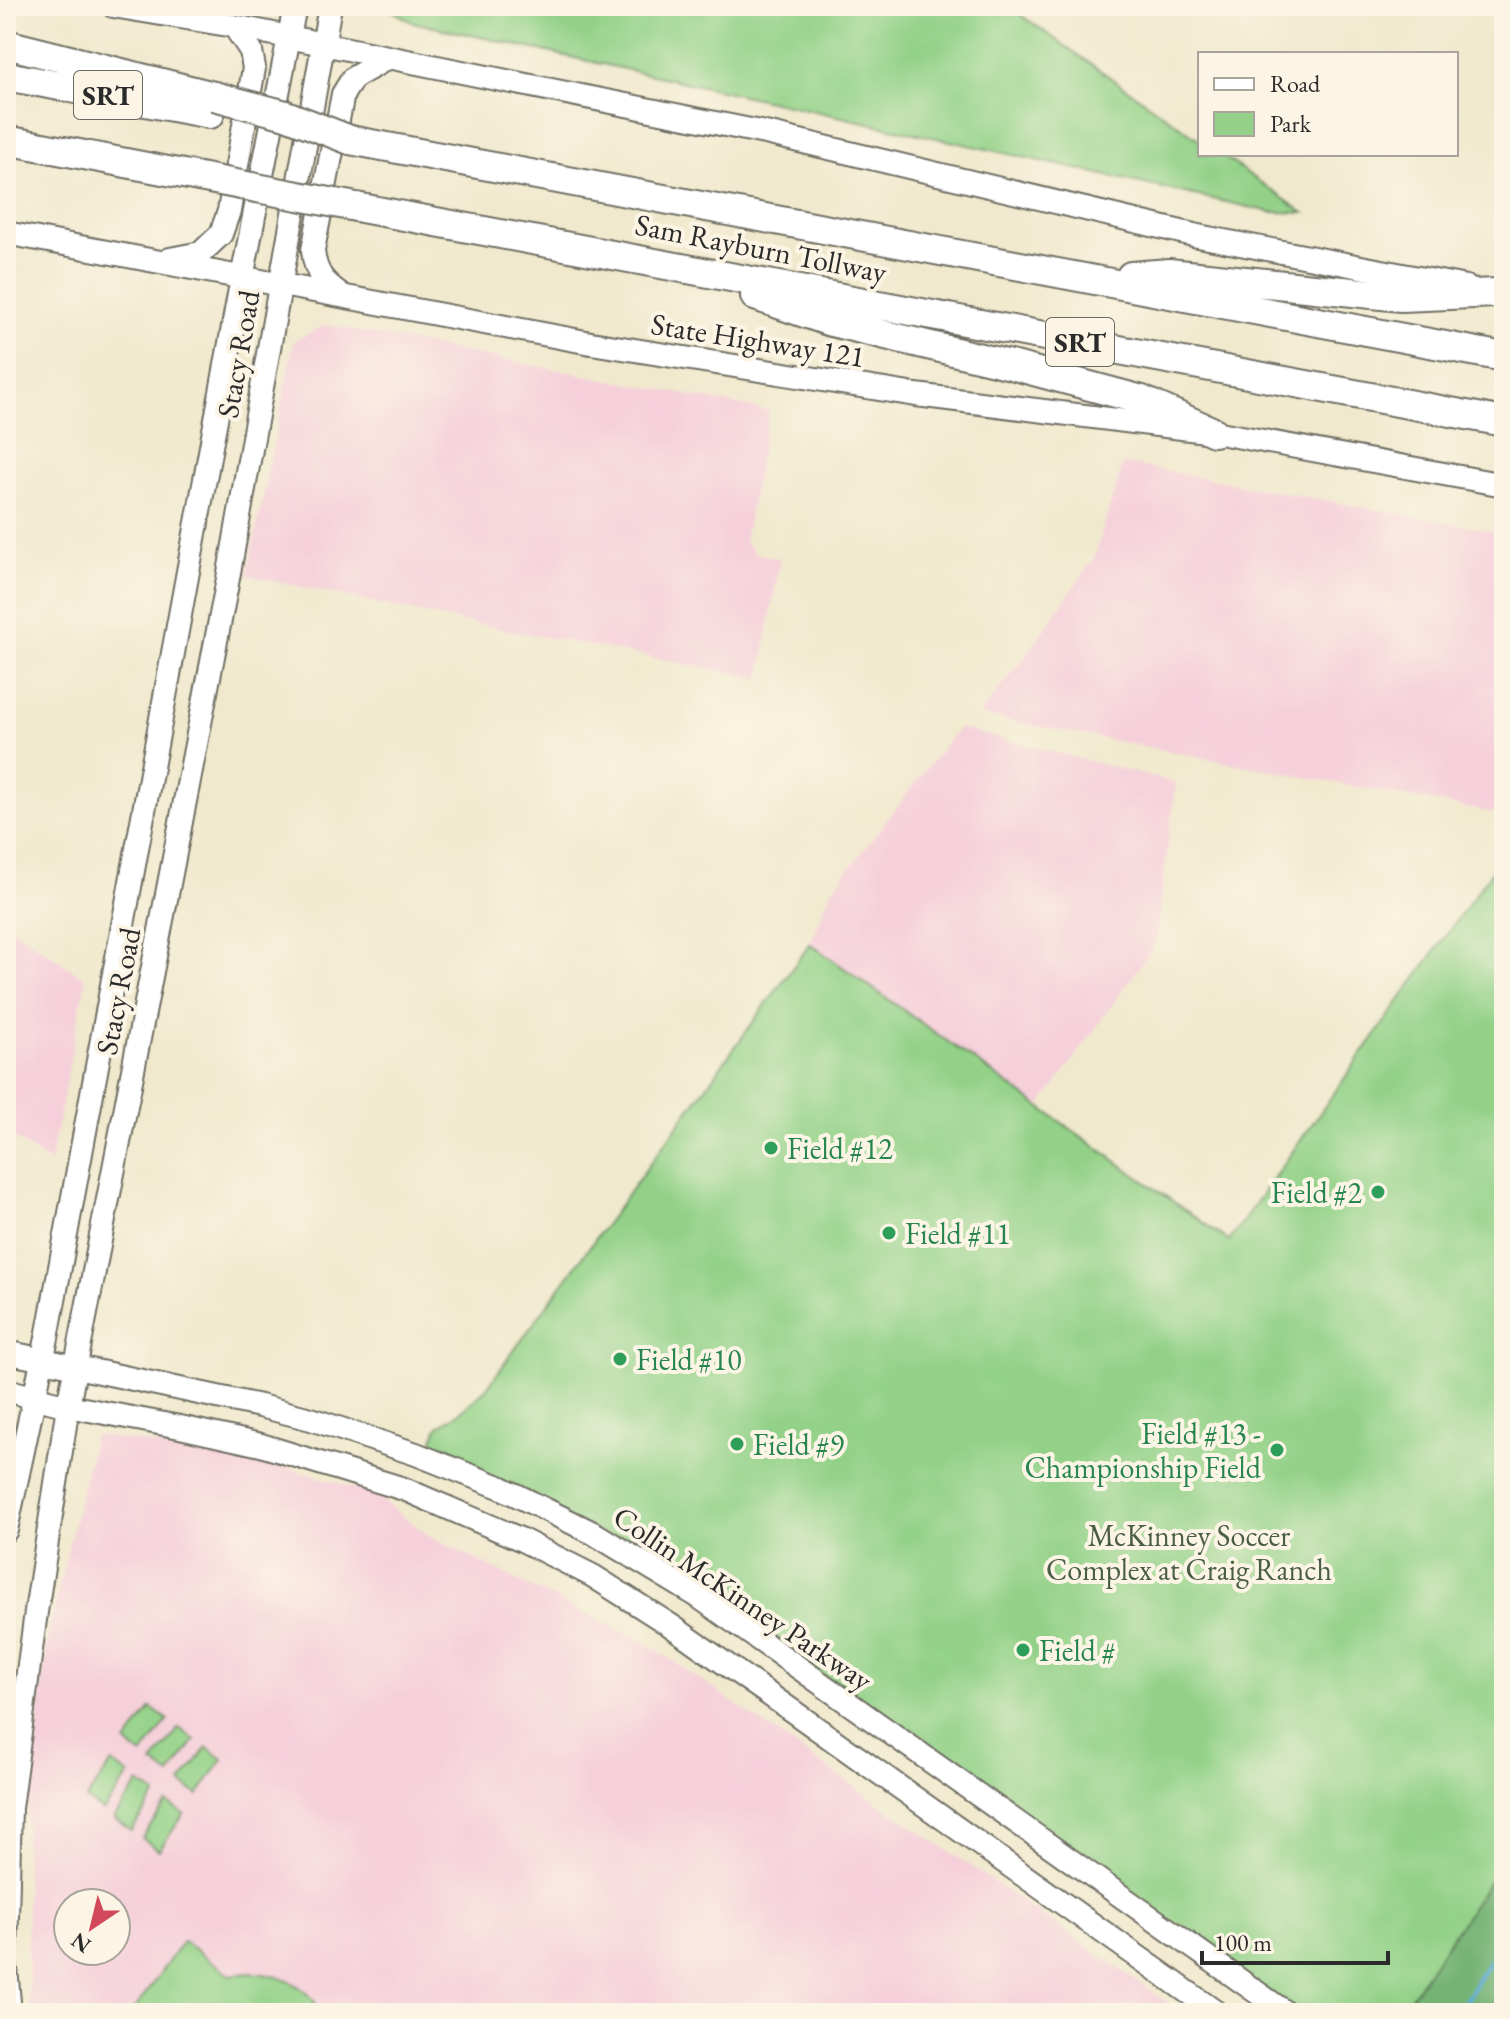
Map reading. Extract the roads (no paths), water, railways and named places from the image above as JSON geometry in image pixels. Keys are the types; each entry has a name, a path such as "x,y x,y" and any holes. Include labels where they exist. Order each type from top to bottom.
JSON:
{"highway":[{"path":"6,44 212,105"},
{"name":"Sam Rayburn Tollway","path":"6,76 212,105 357,142 1504,357"},
{"name":"Sam Rayburn Tollway","path":"6,140 1504,422"},
{"path":"655,263 831,322 1142,400 1214,432"},
{"path":"1088,279 1169,273 1401,297 1500,293"}],"main road":[{"path":"113,6 234,26 770,134 1198,236 1500,293"},
{"name":"Stacy Road","path":"6,1530 43,1358 295,6"},
{"name":"Stacy Road","path":"6,1952 10,1808 68,1406 282,285 330,6"},
{"path":"157,262 201,253 221,234 229,211 254,68 251,51 234,26"},
{"path":"346,298 324,283 314,267 313,250 343,94 353,78 386,59"},
{"name":"State Highway 121","path":"6,233 346,298 774,374 1214,432 1504,485"},
{"path":"119,949 155,956"},
{"name":"Collin McKinney Parkway","path":"6,1352 311,1419 416,1454 502,1488 595,1534 696,1595 1286,2013"},
{"name":"Collin McKinney Parkway","path":"6,1390 68,1406 261,1445 404,1489 520,1539 593,1576 670,1625 1217,2013"},
{"path":"767,1693 791,1662"},
{"path":"6,1968 10,2013"}],"waterway":[{"path":"1458,2013 1497,1948 1504,1942"}],"place":[{"name":"Field #12","path":"771,1148"},
{"name":"Field #2","path":"1378,1192"},
{"name":"Field #11","path":"889,1233"},
{"name":"Field #10","path":"620,1359"},
{"name":"Field #9","path":"737,1444"},
{"name":"Field #13 - Championship Field","path":"1277,1450"},
{"name":"Field #","path":"1023,1650"}],"park label":[{"name":"McKinney Soccer Complex at Craig Ranch","path":"1189,1552"}]}
